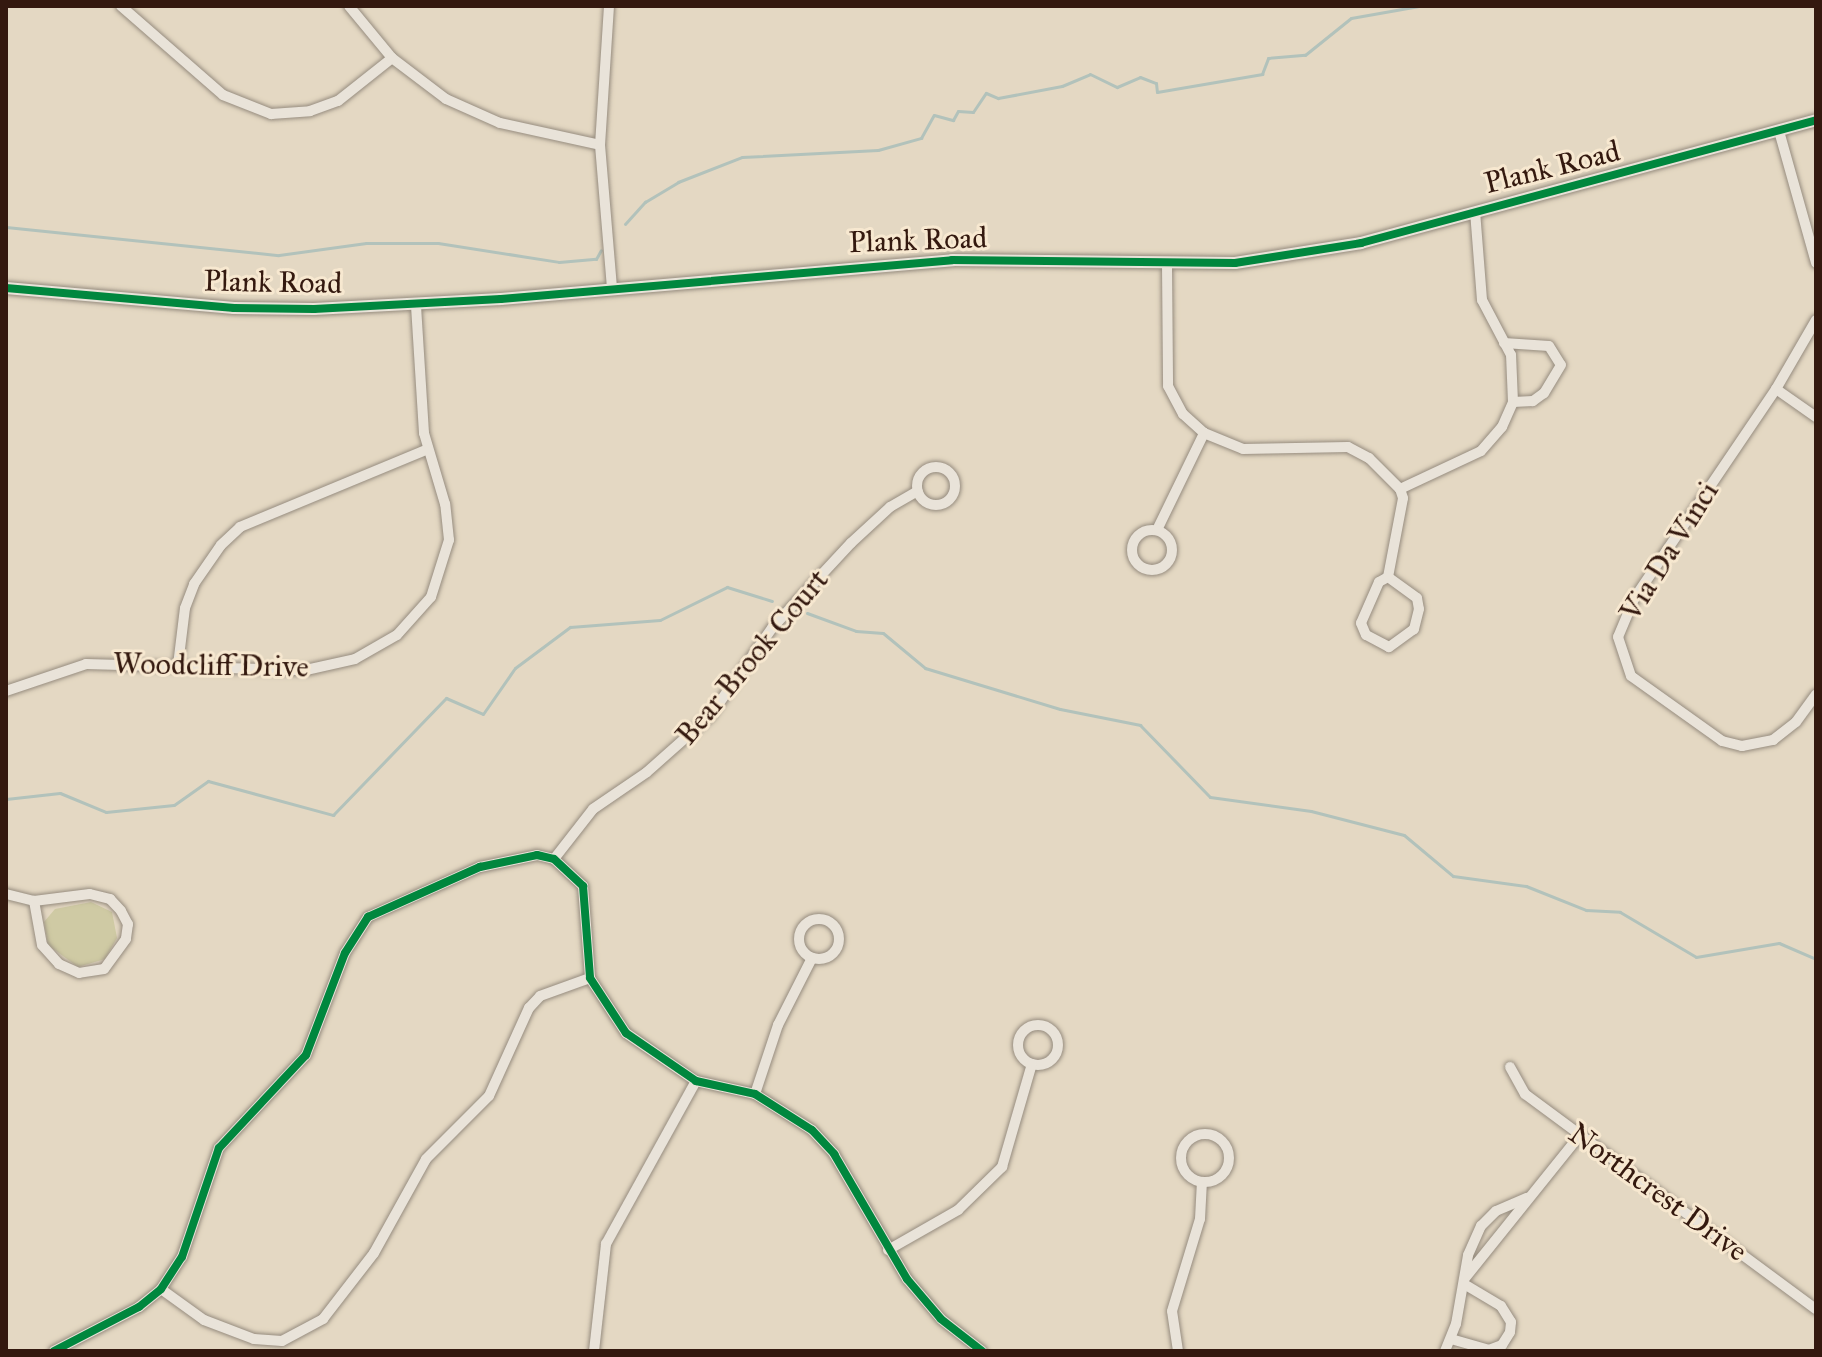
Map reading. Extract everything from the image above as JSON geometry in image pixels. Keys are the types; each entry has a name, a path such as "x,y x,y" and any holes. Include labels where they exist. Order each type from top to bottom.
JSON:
{"street":[{"path":"121,6 223,95 271,114 310,111 338,101 392,58"},
{"path":"349,6 392,58 469,111 531,132 600,145"},
{"path":"609,6 600,145 612,289"},
{"name":"Plank Road","path":"6,288 234,308 416,305 952,260 1167,264 1298,255 1475,212 1816,120"},
{"path":"1779,131 1816,263"},
{"path":"1400,489 1481,451 1502,427 1513,402 1511,355 1482,300 1475,212"},
{"path":"1167,264 1168,386 1176,405 1204,433 1243,449 1348,447 1369,458 1400,489 1403,498 1388,577"},
{"name":"Woodcliff Drive","path":"6,691 86,664 306,670 355,659 397,635 431,597 447,557 449,523 426,450 416,305"},
{"name":"Via Da Vinci","path":"1816,320 1776,389 1634,599 1618,637 1631,676 1722,741 1742,746 1773,740 1796,722 1816,694"},
{"path":"1504,343 1549,346 1561,365 1544,393 1533,401 1513,402"},
{"path":"1776,389 1816,417"},
{"path":"1157,530 1204,433"},
{"path":"178,665 185,608 194,584 221,545 240,527 426,450"},
{"name":"Bear Brook Court","path":"554,859 593,809 647,772 710,716 772,628 851,543 896,502 918,491"},
{"path":"1157,530 1170,541 1172,552 1163,567 1147,570 1137,564 1131,548 1140,534 1157,530"},
{"path":"1388,577 1417,598 1419,609 1414,629 1389,647 1366,635 1361,623 1379,582 1388,577"},
{"path":"54,1351 139,1307 161,1289 182,1257 219,1148 306,1055 345,953 368,917 480,867 520,857 554,859 587,895 590,978 626,1033 696,1081 755,1094 812,1130 834,1154 888,1250 941,1319 982,1351"},
{"path":"6,894 34,901 90,894 110,899 128,924 119,953 97,972 74,972 59,964 42,945 34,901"},
{"path":"755,1094 778,1025 812,958"},
{"path":"161,1289 204,1320 254,1339 282,1341 323,1319 374,1253 426,1159 489,1096 529,1008 540,996 590,978"},
{"path":"888,1250 958,1210 1002,1167 1032,1064"},
{"name":"Northcrest Drive","path":"1510,1067 1525,1094 1816,1309"},
{"path":"594,1351 606,1244 696,1081"},
{"path":"1210,1134 1224,1143 1228,1165 1219,1178 1202,1183 1186,1175 1180,1158 1192,1137 1210,1134"},
{"path":"1464,1281 1580,1135"},
{"path":"1178,1351 1172,1311 1200,1219 1202,1183"},
{"path":"1445,1351 1451,1339 1473,1242 1489,1216 1527,1198"},
{"path":"1451,1339 1489,1350 1502,1345 1510,1332 1511,1322 1501,1306 1464,1281"}],"shaded area":[{"path":"91,902 112,912 117,938 105,959 78,967 48,945 44,922 55,909"}],"waterway":[{"path":"625,224 645,202 678,182 742,157 878,150 921,138 934,115 953,120 958,111 973,112 986,93 998,98 1062,86 1090,74 1117,87 1140,77 1156,83 1157,92 1262,74 1268,58 1305,55 1351,18 1419,6"},
{"path":"6,227 279,255 366,243 438,243 559,262 596,259 601,250"},
{"path":"6,799 60,793 106,812 174,805 208,781 333,815 446,698 483,714 515,668 570,627 660,620 727,587 772,601"},
{"path":"807,613 856,631 883,633 925,668 1060,709 1140,725 1210,797 1311,811 1404,835 1453,876 1526,886 1586,910 1620,912 1696,957 1779,943 1816,959"}],"cycle path":[{"path":"6,288 234,308 314,309 501,299 952,260 1235,263 1361,243 1816,120"},
{"path":"54,1351 139,1307 161,1289 182,1257 219,1148 306,1055 345,953 368,917 480,867 537,855 554,859 583,886 590,978 626,1033 696,1081 755,1094 812,1130 834,1154 907,1279 941,1319 982,1351"}]}
